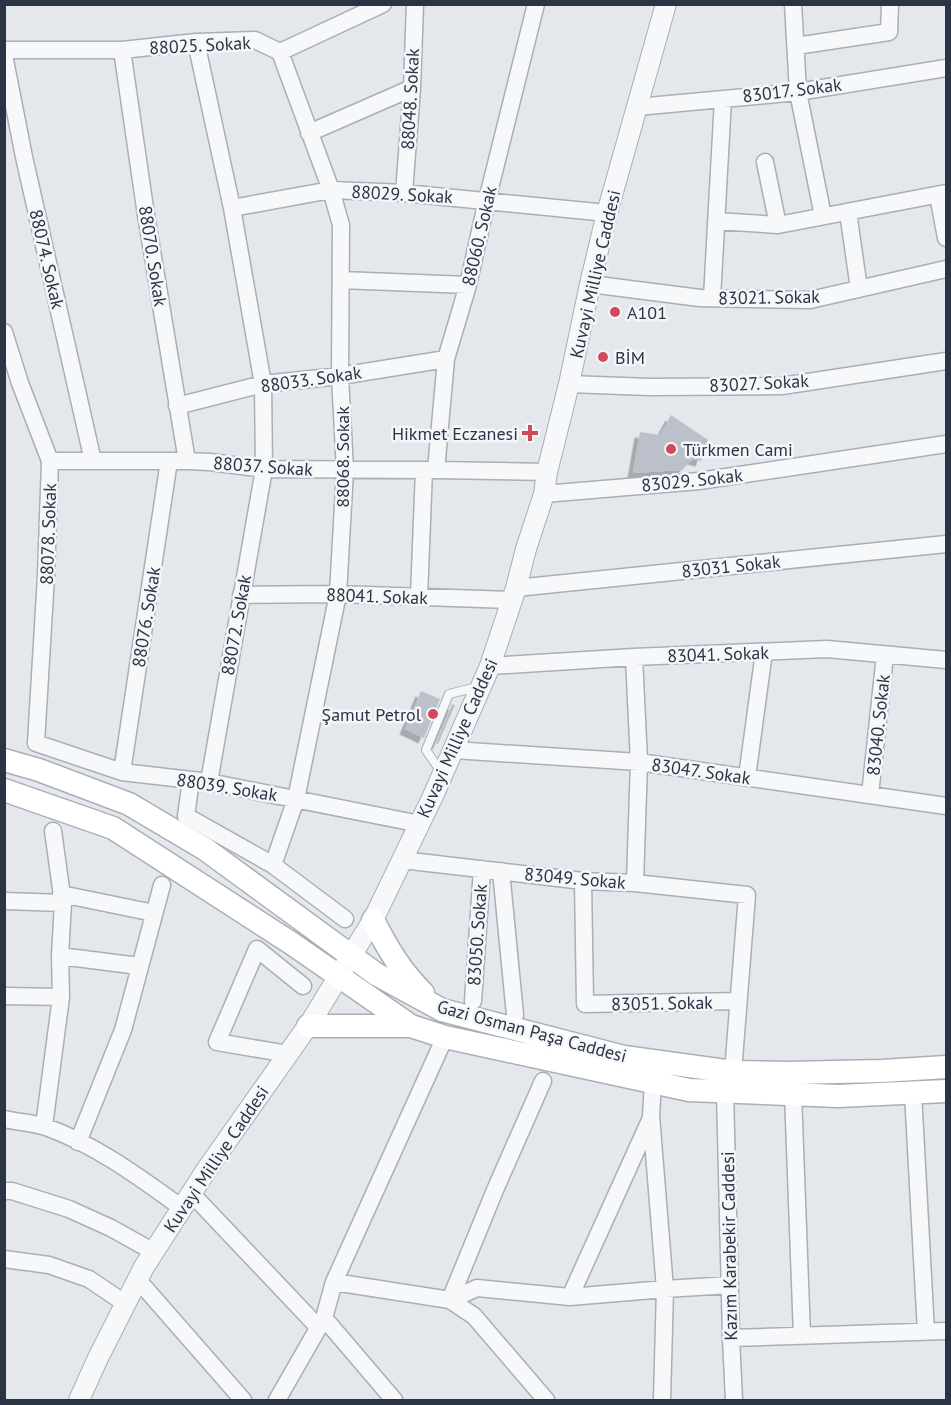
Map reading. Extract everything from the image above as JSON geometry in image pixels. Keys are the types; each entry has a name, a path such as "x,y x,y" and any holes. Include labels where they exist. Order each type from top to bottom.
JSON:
{"main road":[{"name":"Gazi Osman Paşa Caddesi","path":"4,760 39,770 129,804 205,849 376,974 442,1010 624,1057 793,1094 838,1096 946,1091"},
{"name":"Gazi Osman Paşa Caddesi","path":"4,790 113,828 291,944 411,1026 446,1037 689,1090 729,1081 788,1073 946,1067"},
{"path":"373,920 392,956 408,978 442,1010"},
{"path":"308,1026 411,1026"}],"street":[{"path":"280,52 383,4"},
{"name":"88048. Sokak","path":"404,193 412,87 415,4"},
{"name":"88060. Sokak","path":"419,597 430,470 446,359 468,285 536,4"},
{"name":"Kuvayi Milliye Caddesi","path":"80,1400 98,1358 154,1252 207,1169 308,1026 373,920 420,824 490,666 544,494 590,284 666,4"},
{"path":"792,4 798,92 823,216"},
{"path":"796,46 889,32 890,4"},
{"name":"88025. Sokak","path":"4,50 123,50 196,42 255,40 280,52"},
{"path":"196,42 232,208 263,384 264,469"},
{"name":"88070. Sokak","path":"123,50 146,215 187,461"},
{"name":"88068. Sokak","path":"273,865 296,799 338,594 345,470 340,376 341,225 331,190 280,52"},
{"name":"88074. Sokak","path":"4,55 24,157 93,461"},
{"name":"83017. Sokak","path":"638,107 798,92 946,68"},
{"path":"309,133 412,87"},
{"path":"712,298 723,99"},
{"path":"765,162 778,225"},
{"name":"88029. Sokak","path":"232,208 331,190 404,193 608,213"},
{"path":"716,222 778,225 942,194 946,238"},
{"path":"848,212 859,289"},
{"name":"83021. Sokak","path":"590,284 700,298 810,300 946,269"},
{"path":"341,280 468,285"},
{"name":"88078. Sokak","path":"4,332 20,383 50,461 36,743"},
{"name":"88033. Sokak","path":"177,406 263,384 340,376 446,359"},
{"name":"83027. Sokak","path":"569,384 650,387 782,386 946,361"},
{"name":"83029. Sokak","path":"544,494 699,481 946,444"},
{"name":"88037. Sokak","path":"50,461 187,461 264,469 547,472"},
{"name":"88076. Sokak","path":"123,772 169,461"},
{"name":"88072. Sokak","path":"209,782 264,469"},
{"name":"83031 Sokak","path":"514,594 946,544"},
{"name":"88041. Sokak","path":"241,595 338,594 419,597 514,594"},
{"name":"83041. Sokak","path":"490,666 827,649 946,660"},
{"path":"747,777 764,652"},
{"name":"83040. Sokak","path":"870,795 885,655"},
{"path":"634,657 639,762 635,883"},
{"name":"88039. Sokak","path":"36,743 123,772 209,782 420,824"},
{"name":"83047. Sokak","path":"453,750 639,762 946,806"},
{"path":"191,780 186,816 273,865 345,919"},
{"path":"44,1126 61,997 62,898 53,831"},
{"name":"83049. Sokak","path":"402,860 583,881 635,883 747,895"},
{"name":"83050. Sokak","path":"473,1002 482,869"},
{"path":"501,871 515,1015"},
{"name":"83051. Sokak","path":"583,881 585,1004 738,1001"},
{"path":"78,1142 123,1030 162,885"},
{"name":"Kazım Karabekir Caddesi","path":"734,1401 730,1286 729,1081 747,895"},
{"path":"4,901 62,898 154,913"},
{"path":"288,1054 217,1042 257,949 303,986"},
{"path":"60,956 140,966"},
{"path":"4,996 61,997"},
{"path":"277,1401 321,1323 334,1282 446,1037"},
{"path":"450,1300 543,1081"},
{"path":"653,1082 651,1116 665,1289 662,1401"},
{"path":"913,1093 926,1332"},
{"path":"793,1094 802,1336"},
{"path":"570,1298 651,1116"},
{"path":"4,1119 44,1126 104,1155 186,1200 321,1323 394,1401"},
{"path":"4,1191 12,1191 69,1209 111,1228 154,1252"},
{"path":"4,1259 49,1264 89,1279 126,1304"},
{"path":"138,1280 243,1401"},
{"path":"334,1282 450,1300 474,1316 546,1401"},
{"path":"450,1300 477,1288 570,1298 665,1289 730,1286"},
{"path":"731,1338 946,1331"}],"lane":[{"path":"442,775 426,750 449,694 481,687"}],"building":[{"name":"Türkmen Cami","path":"671,415 708,440 701,461 693,459 681,470 633,473 640,432 660,435"},
{"path":"421,691 440,699 424,738 405,729"},
{"path":"452,704 455,705 438,744 436,743"}],"place":[{"name":"A101","path":"615,312"},
{"name":"BİM","path":"603,357"},
{"name":"Hikmet Eczanesi","path":"530,433"},
{"name":"Türkmen Cami","path":"671,449"},
{"name":"Şamut Petrol","path":"433,714"}]}
